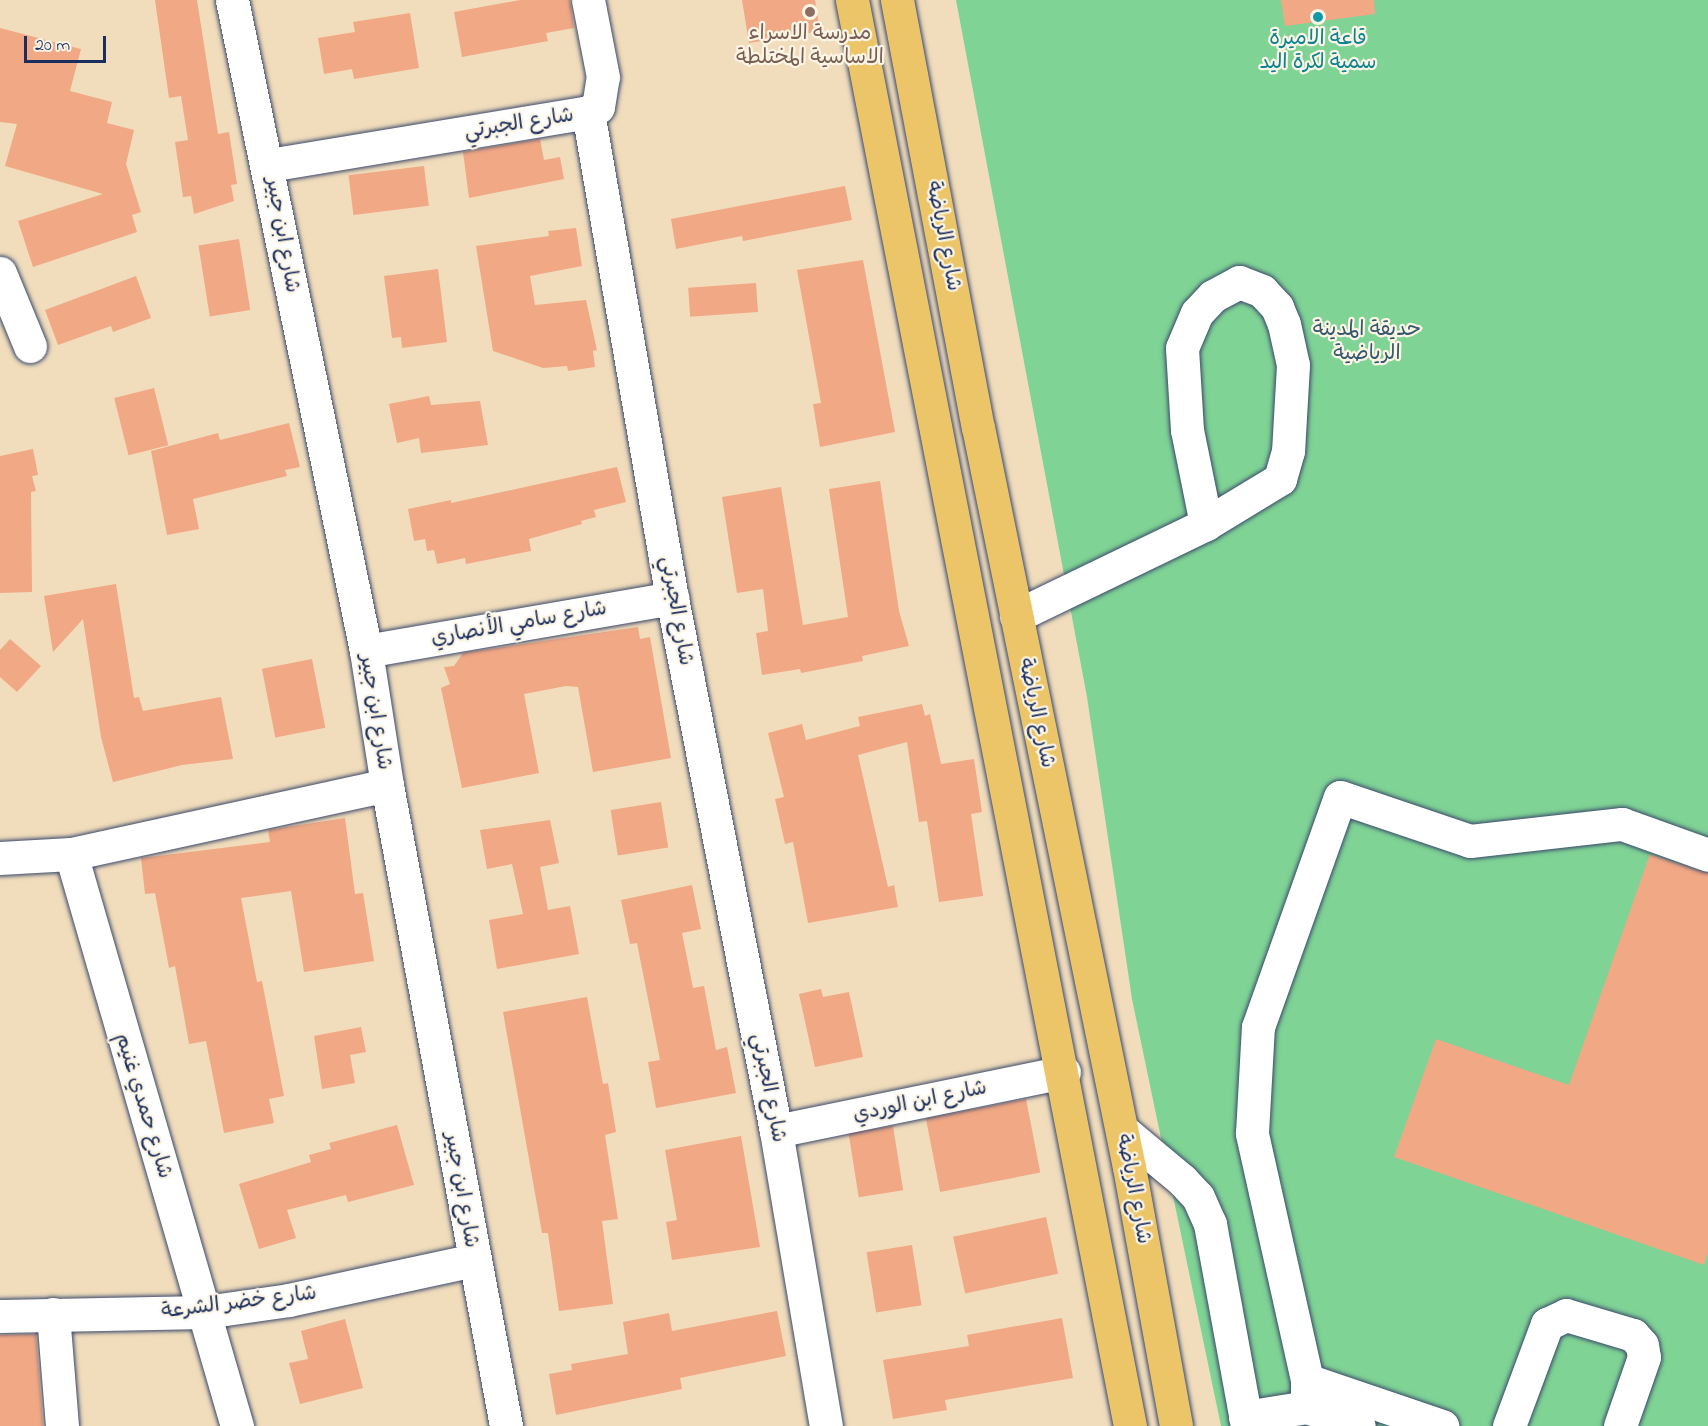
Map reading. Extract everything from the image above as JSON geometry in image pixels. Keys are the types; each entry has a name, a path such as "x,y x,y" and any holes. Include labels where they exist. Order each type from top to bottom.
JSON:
{"main road":[{"name":"شارع الرياضة","path":"852,0 1064,1072 1130,1426"},
{"name":"شارع الرياضة","path":"897,0 1016,616 1122,1130 1176,1426"},
{"path":"902,258 946,250"}],"street":[{"name":"شارع ابن جبير","path":"232,0 269,165 306,366 366,651 387,785 506,1426"},
{"path":"588,0 603,77 598,107 588,112"},
{"name":"شارع الجبرتي","path":"269,165 588,112 672,598 776,1131 826,1426"},
{"path":"0,273 30,346"},
{"path":"1016,616 1206,524 1280,479 1288,451 1293,365 1284,324 1277,307 1262,291 1239,282 1213,296 1197,313 1182,348 1187,430 1206,524"},
{"name":"شارع سامي الأنصاري","path":"366,651 672,598"},
{"path":"0,858 71,854 387,785"},
{"path":"1359,1426 1307,1394 1251,1133 1258,1027 1340,797 1470,841 1622,824 1708,855"},
{"name":"شارع حمدي غنيم","path":"71,854 237,1426"},
{"name":"شارع ابن الوردي","path":"776,1131 1064,1072"},
{"path":"1122,1130 1182,1180 1198,1197 1210,1224 1246,1422 1307,1394 1442,1426"},
{"name":"شارع خضر الشرعة","path":"0,1316 205,1312 289,1300 474,1260"},
{"path":"52,1314 62,1426"},
{"path":"1509,1426 1547,1324 1566,1315 1633,1335 1642,1345 1644,1357 1620,1426"}],"green space":[{"name":"حديقة المدينة الرياضية","path":"956,0 1708,0 1708,1426 1221,1426 1132,999 1087,697"}],"building":[{"path":"155,0 197,0 218,134 229,132 237,184 231,185 234,201 194,214 191,196 183,197 175,142 188,140 181,96 169,98"},
{"path":"520,0 570,0 574,28 546,33 548,41 462,57 454,12"},
{"path":"742,0 815,0 820,31 749,43"},
{"name":"قاعة الاميرة سمية لكرة اليد","path":"1281,0 1374,0 1375,14 1285,26"},
{"path":"410,13 419,68 354,79 352,69 324,74 318,38 355,32 353,22"},
{"path":"0,28 81,49 70,91 112,102 107,123 134,130 126,164 141,212 132,215 137,232 33,267 18,221 103,194 5,166 17,124 0,122"},
{"path":"540,139 544,160 560,157 564,179 469,198 463,152"},
{"path":"424,166 429,206 353,215 349,175"},
{"path":"845,186 852,220 743,241 742,236 676,249 671,219"},
{"path":"576,228 582,266 530,276 535,305 586,300 597,350 593,351 595,367 568,371 567,366 543,368 493,351 476,246 549,236 548,231"},
{"path":"239,239 250,310 210,317 199,245"},
{"path":"863,260 895,432 820,447 813,404 821,403 797,270"},
{"path":"438,269 447,342 402,348 401,337 392,338 384,276"},
{"path":"136,276 151,318 113,332 111,326 58,345 45,310"},
{"path":"756,283 758,312 690,317 688,288"},
{"path":"154,388 168,445 128,455 114,398"},
{"path":"429,396 431,405 480,401 488,445 421,453 419,438 397,443 389,404"},
{"path":"289,423 300,467 285,470 287,476 193,499 199,529 167,535 151,451 218,433 220,440"},
{"path":"33,449 38,475 32,476 36,491 31,492 32,592 0,593 0,456"},
{"path":"617,467 626,502 594,510 596,517 581,521 582,524 529,539 531,551 466,564 465,558 437,564 434,550 427,551 425,539 414,541 408,509 451,500 451,503"},
{"path":"880,481 899,611 909,646 862,656 863,661 801,673 800,669 762,675 756,633 768,631 763,589 737,593 722,497 781,487 803,625 848,617 829,489"},
{"path":"116,584 134,698 139,697 143,711 221,697 233,759 182,765 113,782 101,737 83,619 53,652 44,596"},
{"path":"638,627 640,639 650,637 671,758 593,772 578,687 566,686 524,694 539,773 462,788 441,688 450,684 444,667 454,666 463,653"},
{"path":"10,639 41,666 17,692 0,677 0,650"},
{"path":"312,659 325,728 275,737 262,669"},
{"path":"922,704 925,716 930,714 941,764 974,759 982,812 971,814 983,896 939,902 927,821 919,822 907,742 858,755 888,887 894,885 898,907 808,923 793,842 785,844 775,799 784,797 768,733 802,724 806,740 860,726 858,717"},
{"path":"661,802 668,847 618,855 611,810"},
{"path":"345,818 355,894 363,893 374,961 304,972 291,891 241,898 257,982 262,981 284,1096 269,1099 274,1123 224,1133 206,1041 189,1044 175,966 169,968 155,893 145,894 141,858 270,842 268,830"},
{"path":"550,820 559,863 540,867 548,910 570,906 579,954 497,969 489,920 523,914 512,864 487,869 480,830"},
{"path":"1650,854 1708,873 1708,1253 1704,1265 1394,1157 1436,1039 1569,1085"},
{"path":"692,885 701,929 682,933 693,988 704,986 716,1050 727,1047 736,1093 656,1108 648,1062 660,1060 637,943 630,944 621,900"},
{"path":"821,989 823,997 849,992 863,1057 815,1067 799,994"},
{"path":"587,997 603,1084 608,1083 616,1132 605,1135 618,1219 602,1221 613,1304 559,1311 548,1233 542,1233 503,1012"},
{"path":"361,1027 366,1052 350,1055 355,1083 322,1089 314,1036"},
{"path":"1026,1099 1040,1173 940,1192 926,1118"},
{"path":"397,1125 414,1185 348,1202 346,1195 287,1210 296,1238 259,1249 239,1184 311,1162 309,1155 331,1149 329,1143"},
{"path":"893,1126 903,1190 859,1197 849,1133"},
{"path":"741,1136 760,1247 672,1260 666,1222 677,1220 665,1150"},
{"path":"1046,1217 1058,1274 965,1293 953,1237"},
{"path":"912,1245 922,1305 876,1312 867,1252"},
{"path":"777,1311 786,1356 680,1378 682,1389 556,1415 549,1374 572,1370 571,1364 628,1354 623,1322 669,1313 672,1331"},
{"path":"1062,1318 1073,1378 945,1400 947,1410 893,1419 883,1360 969,1346 967,1335"},
{"path":"345,1319 363,1388 300,1404 289,1363 308,1359 301,1331"},
{"path":"36,1334 43,1426 0,1426 0,1335"}],"place":[{"name":"مدرسة الاسراء الاساسية المختلطة","path":"810,12"},
{"name":"قاعة الاميرة سمية لكرة اليد","path":"1318,17"}]}
